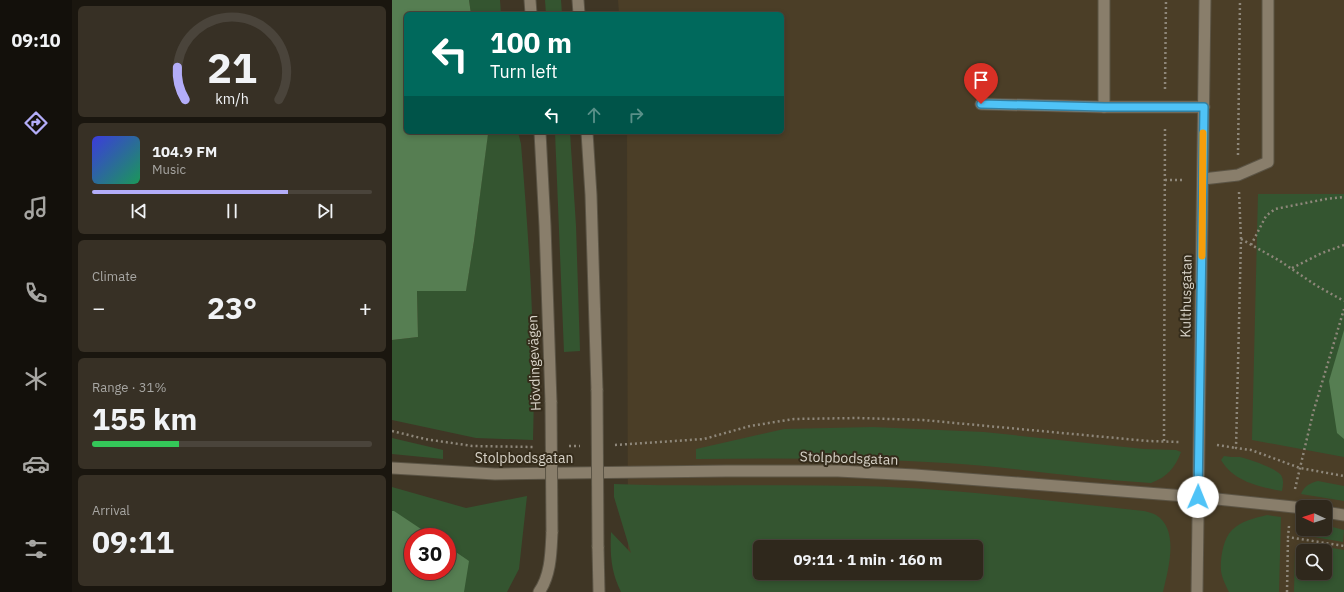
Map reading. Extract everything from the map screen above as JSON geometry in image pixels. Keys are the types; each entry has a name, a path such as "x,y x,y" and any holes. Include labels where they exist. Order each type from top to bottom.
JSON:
{"street":[{"path":"530,0 531,12"},
{"path":"578,0 579,12"},
{"path":"1104,0 1104,107"},
{"name":"Kulthusgatan","path":"1197,592 1205,0"},
{"path":"1203,179 1238,175 1268,162 1268,0"},
{"path":"981,104 1164,108 1204,107"},
{"name":"Hövdingevägen","path":"539,592 544,585 550,560 552,532 551,402 540,134"},
{"path":"587,134 591,195 597,390 599,592"},
{"name":"Stolpbodsgatan","path":"392,468 495,474 838,471 915,475 1198,497 1296,507"},
{"path":"1332,513 1344,515"}],"path":[{"path":"1164,441 1164,108 1166,0"},
{"path":"1236,448 1241,239 1238,175 1240,0"},
{"path":"1251,245 1266,216 1274,209 1344,197"},
{"path":"1241,239 1292,268 1318,286 1344,301"},
{"path":"1292,268 1322,253 1344,245"},
{"path":"1300,468 1313,413 1344,309"},
{"path":"613,446 704,439 750,426 794,419 858,418 923,420 1200,443 1251,450 1300,468 1344,476"},
{"path":"392,431 425,439 472,446 538,447"},
{"path":"568,446 583,446"},
{"path":"1287,592 1288,537"}],"shaded area":[{"path":"618,0 1344,0 1344,592 635,592 628,575 627,134 784,134 784,12 619,12"}],"green space":[{"path":"392,0 469,0 471,12 404,12 404,134 488,134 466,291 417,291 418,337 392,340"},
{"path":"469,0 500,0 501,12 471,12"},
{"path":"545,0 561,0 562,12 546,12"},
{"path":"488,134 518,134 521,144 533,329 533,440 476,438 392,420 392,340 418,337 417,291 466,290"},
{"path":"555,134 570,134 576,226 580,351 564,352"},
{"path":"1258,194 1344,194 1344,457 1252,440"},
{"path":"1344,330 1344,439 1337,433 1329,381"},
{"path":"873,427 984,432 1144,449 1176,450 1181,452 1170,471 1162,478 1151,483 1100,479 997,467 915,461 758,458 696,459 696,449 784,429"},
{"path":"392,438 443,450 443,459 392,454"},
{"path":"1224,456 1244,458 1262,464 1278,472 1282,477 1282,491 1256,485 1233,474 1221,460"},
{"path":"1318,481 1344,486 1344,501 1301,494 1308,485"},
{"path":"614,484 895,487 1037,499 1152,513 1163,522 1168,530 1170,540 1169,562 1163,592 621,592 615,577 612,563 611,532 631,553 614,497"},
{"path":"392,487 466,508 527,496 519,569 507,592 392,592"},
{"path":"392,511 420,528 404,528 404,580 456,580 456,552 469,561 464,592 392,592"},
{"path":"1267,515 1281,517 1279,592 1229,592 1221,571 1221,561 1226,539 1232,530 1240,524 1248,520"},
{"path":"1332,527 1344,530 1343,542 1309,536 1332,536"},
{"path":"1296,548 1296,580 1332,580 1332,548 1344,550 1344,592 1294,592"}],"slow traffic":[{"path":"1202,256 1203,133"}],"route":[{"path":"981,104 1164,108 1204,107 1198,497"}]}
